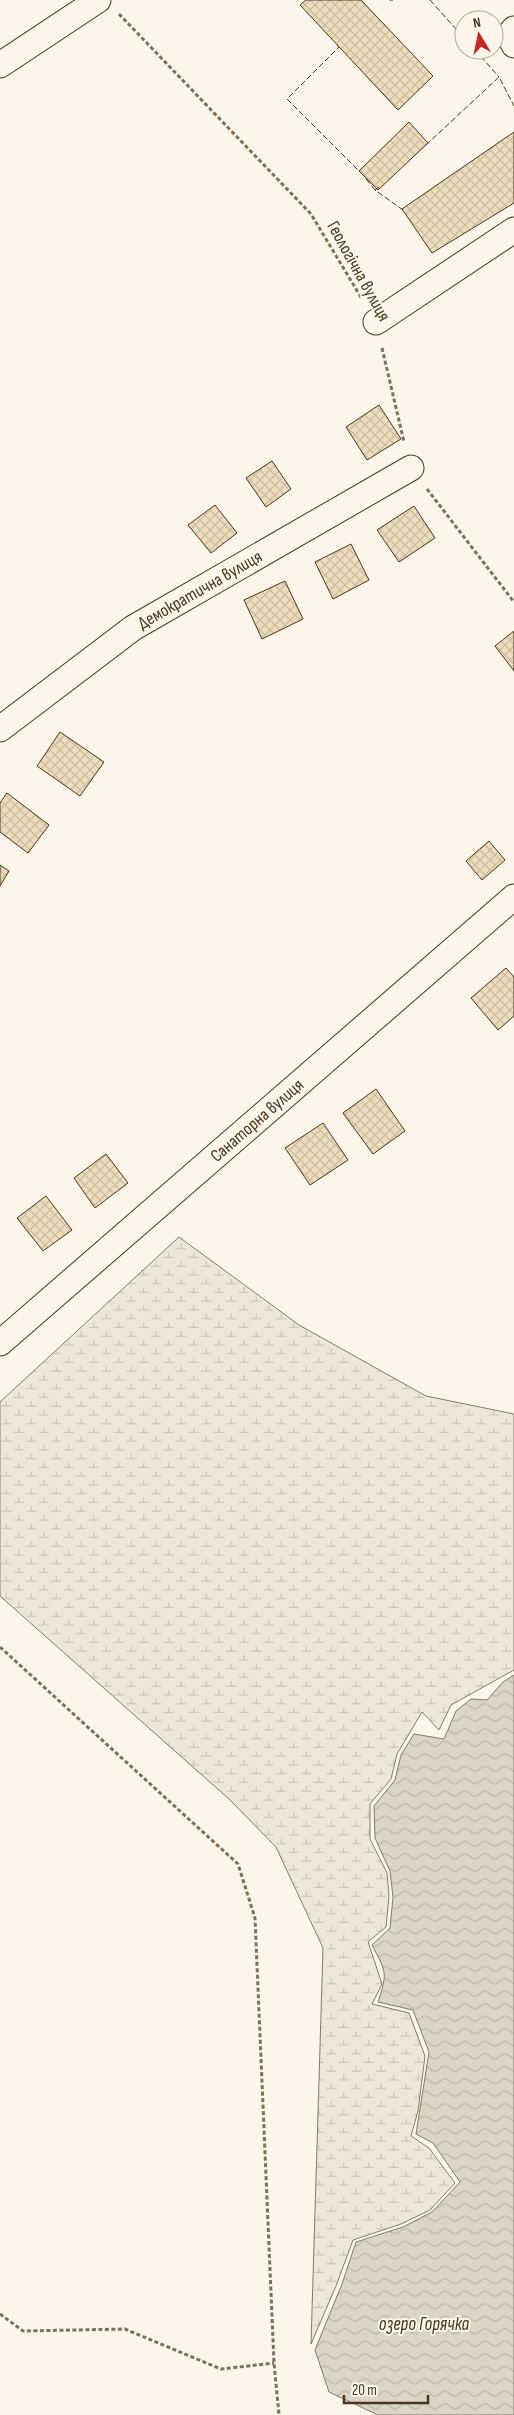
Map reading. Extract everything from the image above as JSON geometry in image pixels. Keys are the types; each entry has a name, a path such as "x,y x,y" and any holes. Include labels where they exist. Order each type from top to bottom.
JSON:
{"street":[{"path":"0,65 105,4"},
{"path":"514,29 509,34 514,45"},
{"path":"376,322 514,230"},
{"name":"Демократична вулиця","path":"0,729 133,628 411,468"},
{"name":"Санаторна вулиця","path":"0,1343 514,897"}],"path":[{"name":"Геологічна вулиця","path":"105,4 312,214 376,322 411,468 514,602"},
{"path":"0,1647 238,1864 255,1918 274,2364 279,2415"},
{"path":"0,2314 23,2331 125,2329 221,2369 274,2364"}],"green space":[{"path":"179,1237 299,1325 426,1396 514,1414 514,1670 451,1705 439,1730 422,1712 397,1754 391,1779 370,1804 370,1839 387,1873 389,1896 386,1927 368,1942 382,1984 372,2004 409,2013 425,2056 418,2111 411,2136 429,2148 455,2183 430,2210 401,2224 353,2240 311,2344 323,1948 276,1847 229,1799 0,1596 0,1402"}],"water":[{"name":"озеро Горячка","path":"514,1675 514,2415 378,2415 329,2392 315,2350 342,2284 356,2242 403,2227 432,2212 460,2182 433,2143 416,2134 429,2052 413,2010 378,2002 384,1972 372,1945 390,1928 393,1897 390,1871 375,1838 374,1806 395,1780 401,1755 414,1734 444,1739 456,1711 471,1699 487,1700 503,1682"}],"building":[{"path":"306,0 361,0 433,76 398,110 300,5"},
{"path":"409,122 428,143 378,190 359,171"},
{"path":"514,132 514,203 432,253 402,209"},
{"path":"379,405 401,439 367,460 346,427"},
{"path":"272,461 291,489 266,507 246,478"},
{"path":"215,505 237,533 211,553 188,525"},
{"path":"414,506 435,538 399,562 377,530"},
{"path":"351,544 369,580 333,599 315,562"},
{"path":"285,581 303,619 262,639 244,600"},
{"path":"514,631 514,671 495,646"},
{"path":"60,732 104,762 80,796 37,766"},
{"path":"7,793 49,825 28,853 0,832 0,803"},
{"path":"489,841 505,860 482,880 466,861"},
{"path":"0,865 9,871 0,886"},
{"path":"506,968 514,977 514,1016 498,1030 471,998"},
{"path":"376,1089 405,1131 373,1154 343,1113"},
{"path":"323,1123 348,1160 310,1185 285,1148"},
{"path":"106,1154 128,1183 95,1208 74,1178"},
{"path":"46,1196 72,1230 43,1251 17,1218"}],"fence":[{"path":"430,0 454,27"},
{"path":"337,45 339,47 287,99 361,173"},
{"path":"484,60 499,77"},
{"path":"426,145 499,77 514,106"},
{"path":"366,179 375,190"},
{"path":"379,187 375,190 403,210"}]}
